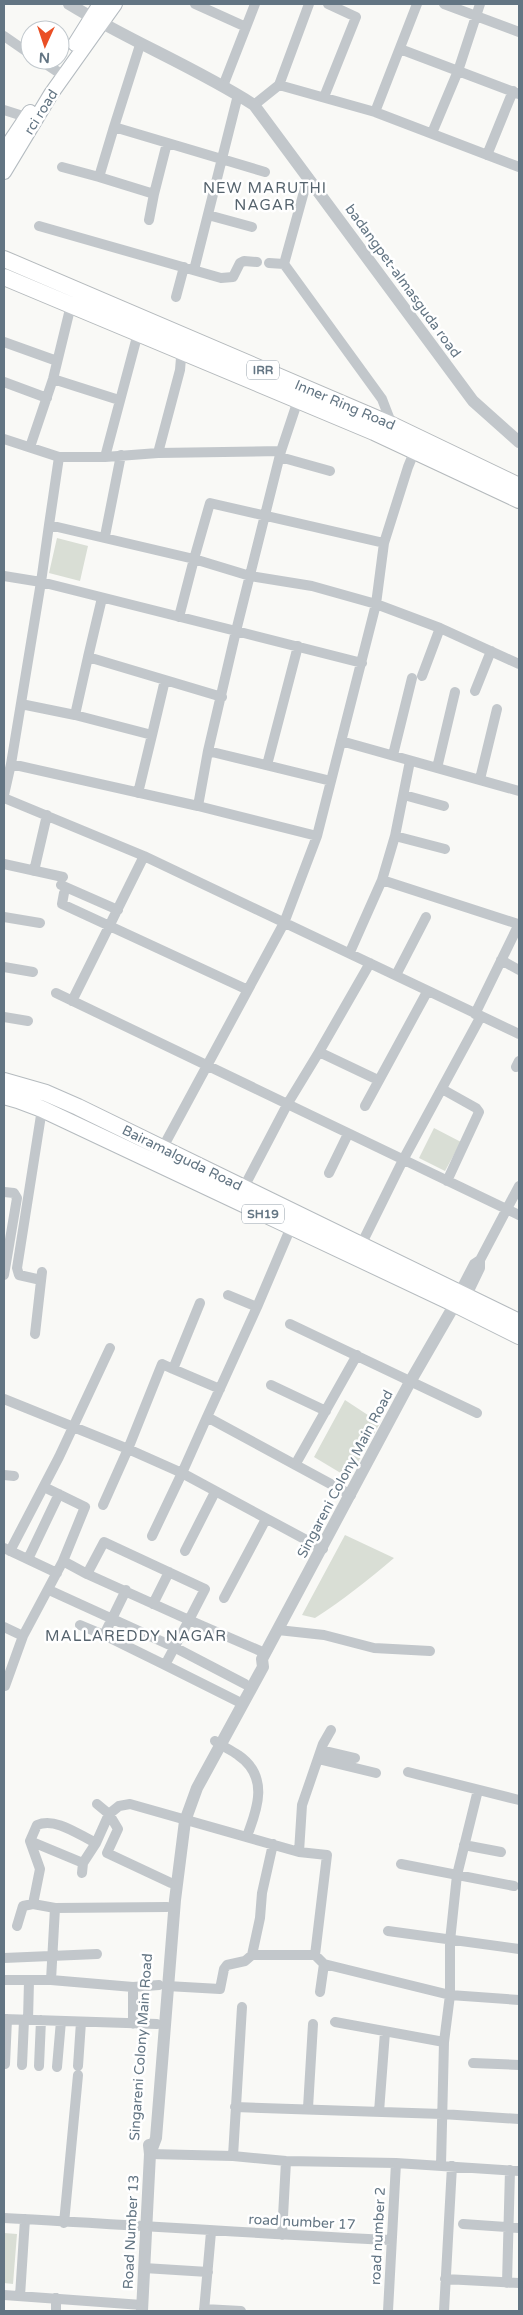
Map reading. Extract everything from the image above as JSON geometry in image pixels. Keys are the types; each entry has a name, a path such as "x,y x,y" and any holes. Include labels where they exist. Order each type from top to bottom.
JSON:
{"main road":[{"name":"rci road","path":"4,172 96,21 100,4"},
{"name":"rci road","path":"4,151 26,117 96,21 115,4"},
{"name":"Inner Ring Road","path":"4,258 392,425 519,486"},
{"name":"Inner Ring Road","path":"4,277 414,450 519,500"},
{"name":"Bairamalguda Road","path":"4,1081 25,1094 42,1109 291,1227 519,1322"},
{"name":"Bairamalguda Road","path":"4,1096 25,1094 78,1107 361,1245 460,1298 519,1336"}],"street":[{"name":"badangpet-almasguda road","path":"69,4 140,45 238,94 254,105 474,401 519,442"},
{"path":"195,4 246,27"},
{"path":"223,86 256,4"},
{"path":"254,105 279,85 309,4"},
{"path":"324,97 356,17 328,4"},
{"path":"375,112 417,4"},
{"path":"444,4 519,32"},
{"path":"432,133 458,71 480,4"},
{"path":"4,36 20,47"},
{"path":"99,177 140,45"},
{"path":"400,49 516,92 487,155"},
{"path":"279,85 375,112 519,167"},
{"path":"176,298 208,216 238,94"},
{"path":"4,110 26,117"},
{"path":"114,127 265,172"},
{"path":"149,220 167,143"},
{"path":"62,167 154,194"},
{"path":"284,264 308,177"},
{"path":"208,216 252,227"},
{"path":"39,226 227,278 233,277 240,263 244,260 257,262"},
{"path":"269,262 284,264 382,399 392,425"},
{"path":"30,447 53,378 72,305"},
{"path":"105,457 138,333"},
{"path":"158,453 180,370 181,351 185,335"},
{"path":"4,342 57,361"},
{"path":"53,378 119,400"},
{"path":"4,382 47,398"},
{"path":"198,806 208,751 236,631 281,454 298,400"},
{"path":"4,439 59,457 105,457 158,453 281,454 330,471"},
{"path":"162,1149 284,923 317,836 376,604 384,543 414,450"},
{"path":"105,536 121,455"},
{"path":"59,457 12,764 4,796 144,856 284,923 350,952 427,992 519,1034"},
{"path":"179,617 210,503 384,543"},
{"path":"49,525 105,536 250,576 312,586 376,604 440,628 519,664"},
{"path":"4,576 41,582 362,663"},
{"path":"75,715 102,598"},
{"path":"393,755 417,677 440,628"},
{"path":"267,765 298,646"},
{"path":"475,691 490,651"},
{"path":"88,657 222,697"},
{"path":"138,793 165,680"},
{"path":"438,768 455,692"},
{"path":"21,704 75,715 152,736"},
{"path":"480,779 497,710"},
{"path":"341,741 410,761 519,788"},
{"path":"208,751 331,781"},
{"path":"350,952 382,880 395,836 410,761"},
{"path":"12,764 198,806 317,836"},
{"path":"404,794 444,806"},
{"path":"34,871 47,815"},
{"path":"395,836 445,849"},
{"path":"72,1001 144,856"},
{"path":"4,864 34,871 118,910"},
{"path":"361,1245 478,1015 500,960 519,924 382,880"},
{"path":"63,885 62,904 248,990"},
{"path":"4,917 40,923"},
{"path":"396,975 426,918"},
{"path":"500,960 519,970"},
{"path":"243,1188 288,1103 370,963"},
{"path":"4,967 33,972"},
{"path":"365,1106 427,992"},
{"path":"56,993 519,1215"},
{"path":"4,1017 28,1021"},
{"path":"319,1052 378,1080"},
{"path":"442,1088 476,1108 479,1112 447,1181"},
{"path":"35,1334 42,1276 19,1274 17,1268 42,1109"},
{"path":"329,1173 348,1134"},
{"path":"460,1298 474,1264 480,1260 519,1186"},
{"path":"4,1192 14,1193 17,1198 4,1275"},
{"path":"152,1536 258,1308 291,1227"},
{"path":"228,1295 258,1308"},
{"name":"Singareni Colony Main Road","path":"150,2154 156,2138 164,1980 183,1805 239,1702 263,1667 264,1656 323,1549 410,1382 460,1298"},
{"path":"173,1369 200,1303"},
{"path":"290,1324 477,1413"},
{"path":"57,1573 7,1549 44,1487 74,1428 110,1348"},
{"path":"295,1465 357,1355"},
{"path":"103,1505 162,1364 220,1389"},
{"path":"271,1385 326,1411"},
{"path":"4,1399 182,1473 323,1549"},
{"path":"208,1417 351,1495"},
{"path":"4,1686 23,1636 49,1590 85,1508 44,1487"},
{"path":"185,1551 215,1492"},
{"path":"28,1559 58,1494"},
{"path":"224,1598 266,1519"},
{"path":"87,1574 104,1542 206,1589 165,1665"},
{"path":"63,1561 87,1574 238,1642 241,1646 264,1656"},
{"path":"152,1604 170,1572"},
{"path":"49,1590 174,1647 244,1684"},
{"path":"104,1635 126,1590"},
{"path":"80,1625 239,1702"},
{"path":"4,1628 23,1636"},
{"path":"278,1630 324,1635 374,1648 430,1651"},
{"name":"Singareni Colony Main Road","path":"239,1702 244,1684 256,1662 264,1656"},
{"path":"299,1852 302,1805 319,1754 331,1730"},
{"path":"217,1743 240,1756 257,1778 258,1808 247,1836"},
{"path":"319,1754 355,1758"},
{"path":"319,1754 376,1773"},
{"path":"408,1772 519,1800"},
{"path":"444,2311 447,2165 442,2114 444,2042 450,1995 450,1940 457,1875 478,1790"},
{"path":"97,1804 109,1814 118,1829 107,1854 172,1883"},
{"path":"30,1841 82,1868 109,1814 119,1806 130,1804 299,1852 327,1855 315,1955"},
{"name":"Singareni Colony Main Road","path":"168,1939 167,1907 182,1820"},
{"path":"33,1904 40,1869 30,1841 37,1825 56,1824 96,1843"},
{"path":"4,1980 51,1980 133,1987 164,1980 220,1989 226,1965 245,1961 252,1955 260,1918 262,1893 273,1844"},
{"path":"464,1845 501,1852"},
{"path":"401,1864 514,1886"},
{"path":"17,1926 23,1906 33,1904 55,1908 167,1907"},
{"path":"51,1980 55,1908"},
{"path":"388,1931 519,1949"},
{"path":"4,1958 97,1954"},
{"path":"252,1955 315,1955 324,1964 450,1995 519,2000"},
{"path":"320,1992 324,1964"},
{"path":"22,2065 29,1980"},
{"path":"133,1987 133,2024"},
{"name":"Singareni Colony Main Road","path":"150,2154 148,2140 157,2024 162,2006"},
{"path":"233,2156 242,2007"},
{"path":"5,2064 5,2019 157,2024"},
{"path":"40,2066 41,2020"},
{"path":"57,2067 60,2021"},
{"path":"64,2222 81,2022"},
{"path":"335,2022 444,2042"},
{"path":"308,2108 313,2024"},
{"path":"379,2112 385,2032"},
{"path":"473,2063 519,2065"},
{"path":"235,2107 308,2108 519,2119"},
{"path":"150,2154 233,2156 286,2161 447,2165 514,2170 508,2227 507,2283"},
{"name":"Road Number 13","path":"142,2308 150,2154"},
{"path":"282,2235 286,2161"},
{"name":"road number 2","path":"388,2311 396,2163"},
{"name":"road number 17","path":"4,2218 147,2226 211,2232 391,2240"},
{"path":"20,2296 25,2219"},
{"path":"464,2224 519,2228"},
{"path":"211,2232 204,2310 241,2311"},
{"path":"144,2268 208,2272"},
{"path":"445,2279 519,2284"},
{"path":"4,2295 56,2298 142,2308"},
{"path":"56,2298 56,2311"}],"shaded area":[{"path":"57,538 88,546 80,581 49,573"},
{"path":"434,1128 461,1142 445,1171 419,1158"},
{"path":"345,1400 380,1423 349,1478 314,1457"},
{"path":"345,1535 394,1558 355,1590 315,1618 302,1615"},
{"path":"4,2233 17,2234 13,2284 4,2283"}],"district":[{"name":"NEW MARUTHI NAGAR","path":"265,196"},
{"name":"MALLAREDDY NAGAR","path":"136,1636"}]}
